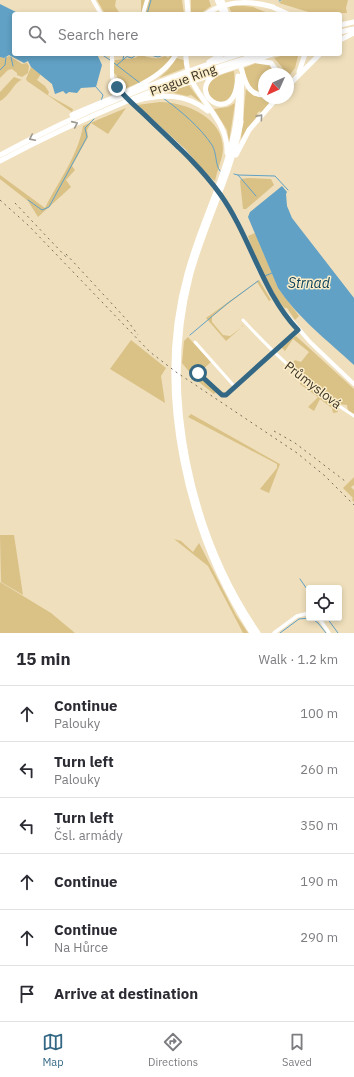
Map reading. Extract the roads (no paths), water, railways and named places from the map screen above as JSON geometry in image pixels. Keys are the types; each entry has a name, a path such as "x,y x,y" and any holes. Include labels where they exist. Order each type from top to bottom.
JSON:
{"highway":[{"path":"187,0 188,12"},
{"path":"217,0 221,12"},
{"path":"222,0 226,12"},
{"path":"257,0 273,8"},
{"path":"208,12 231,2 251,1 283,12"},
{"path":"342,24 354,22"},
{"path":"342,32 354,29"},
{"path":"342,39 354,33"},
{"path":"54,128 68,117 150,81 167,68 174,56"},
{"path":"186,56 186,69 190,81 216,118 226,137 230,162"},
{"path":"200,67 219,56"},
{"path":"230,162 238,104 238,76 234,56"},
{"name":"Prague Ring","path":"0,161 111,108 195,78 228,64 237,56"},
{"path":"214,203 227,174 241,122 243,93 239,56"},
{"name":"Prague Ring","path":"0,155 54,128 132,93 200,67 228,64 248,60 256,56"},
{"path":"248,60 265,56"},
{"path":"294,78 301,69 304,56"},
{"path":"294,80 318,56"},
{"path":"248,60 268,62 276,68"},
{"path":"228,64 222,71 210,78 206,87 208,98 216,104 226,104 232,98 238,76"},
{"path":"240,64 249,88 254,93 258,94"},
{"path":"136,101 195,78 222,71"},
{"path":"111,108 161,96 174,96 187,99 201,106 216,118"},
{"path":"252,633 236,606 217,568 196,513 180,448 177,386 178,318 183,288 193,256 230,162 249,130 272,104"},
{"path":"177,386 184,445 202,519 214,553 232,591 258,633"}],"main road":[{"path":"144,12 147,0"},
{"path":"94,1 100,12"},
{"path":"112,56 111,67 114,81 119,90 194,162 220,194 236,218 269,290 280,306 298,330 354,384"}],"street":[{"name":"Průmyslová","path":"243,320 273,352 310,386 354,416"},
{"path":"198,373 222,395 226,395 298,330"},
{"path":"195,342 235,387"},
{"path":"274,633 297,616 306,614"},
{"path":"321,621 329,633"}],"water":[{"path":"0,4 16,12 12,12 12,56 98,56 102,65 96,87 81,88 77,93 69,92 66,94 63,91 55,94 52,84 31,67 28,61 24,63 9,55 4,58 0,57"},
{"name":"Strnad","path":"282,186 287,192 287,206 292,218 354,298 354,365 304,320 278,288 248,217 250,212"}],"waterway":[{"path":"148,12 151,0"},
{"path":"104,56 110,60"},
{"path":"117,65 128,56"},
{"path":"128,57 132,58 134,56"},
{"path":"154,56 160,56"},
{"path":"0,70 5,65 6,57"},
{"path":"11,57 13,66"},
{"path":"114,63 140,83"},
{"path":"113,86 116,91"},
{"path":"96,87 103,95 101,101"},
{"path":"163,98 177,108 207,138 214,148 217,166 220,171"},
{"path":"137,110 177,149"},
{"path":"28,200 42,210 49,207 87,137 85,128 94,119"},
{"path":"234,174 238,175 256,196"},
{"path":"238,175 275,176 288,190"},
{"path":"265,276 272,273"},
{"path":"190,335 228,303 258,281"},
{"path":"300,579 306,588"},
{"path":"280,633 299,619 306,618"},
{"path":"315,621 326,633"},
{"path":"329,621 338,633"}],"railway":[{"path":"0,200 29,226 150,352 176,372 297,453 325,476 354,505"},
{"path":"15,203 68,259"},
{"path":"66,254 127,320 138,335"},
{"path":"274,431 295,443 345,481"}]}
